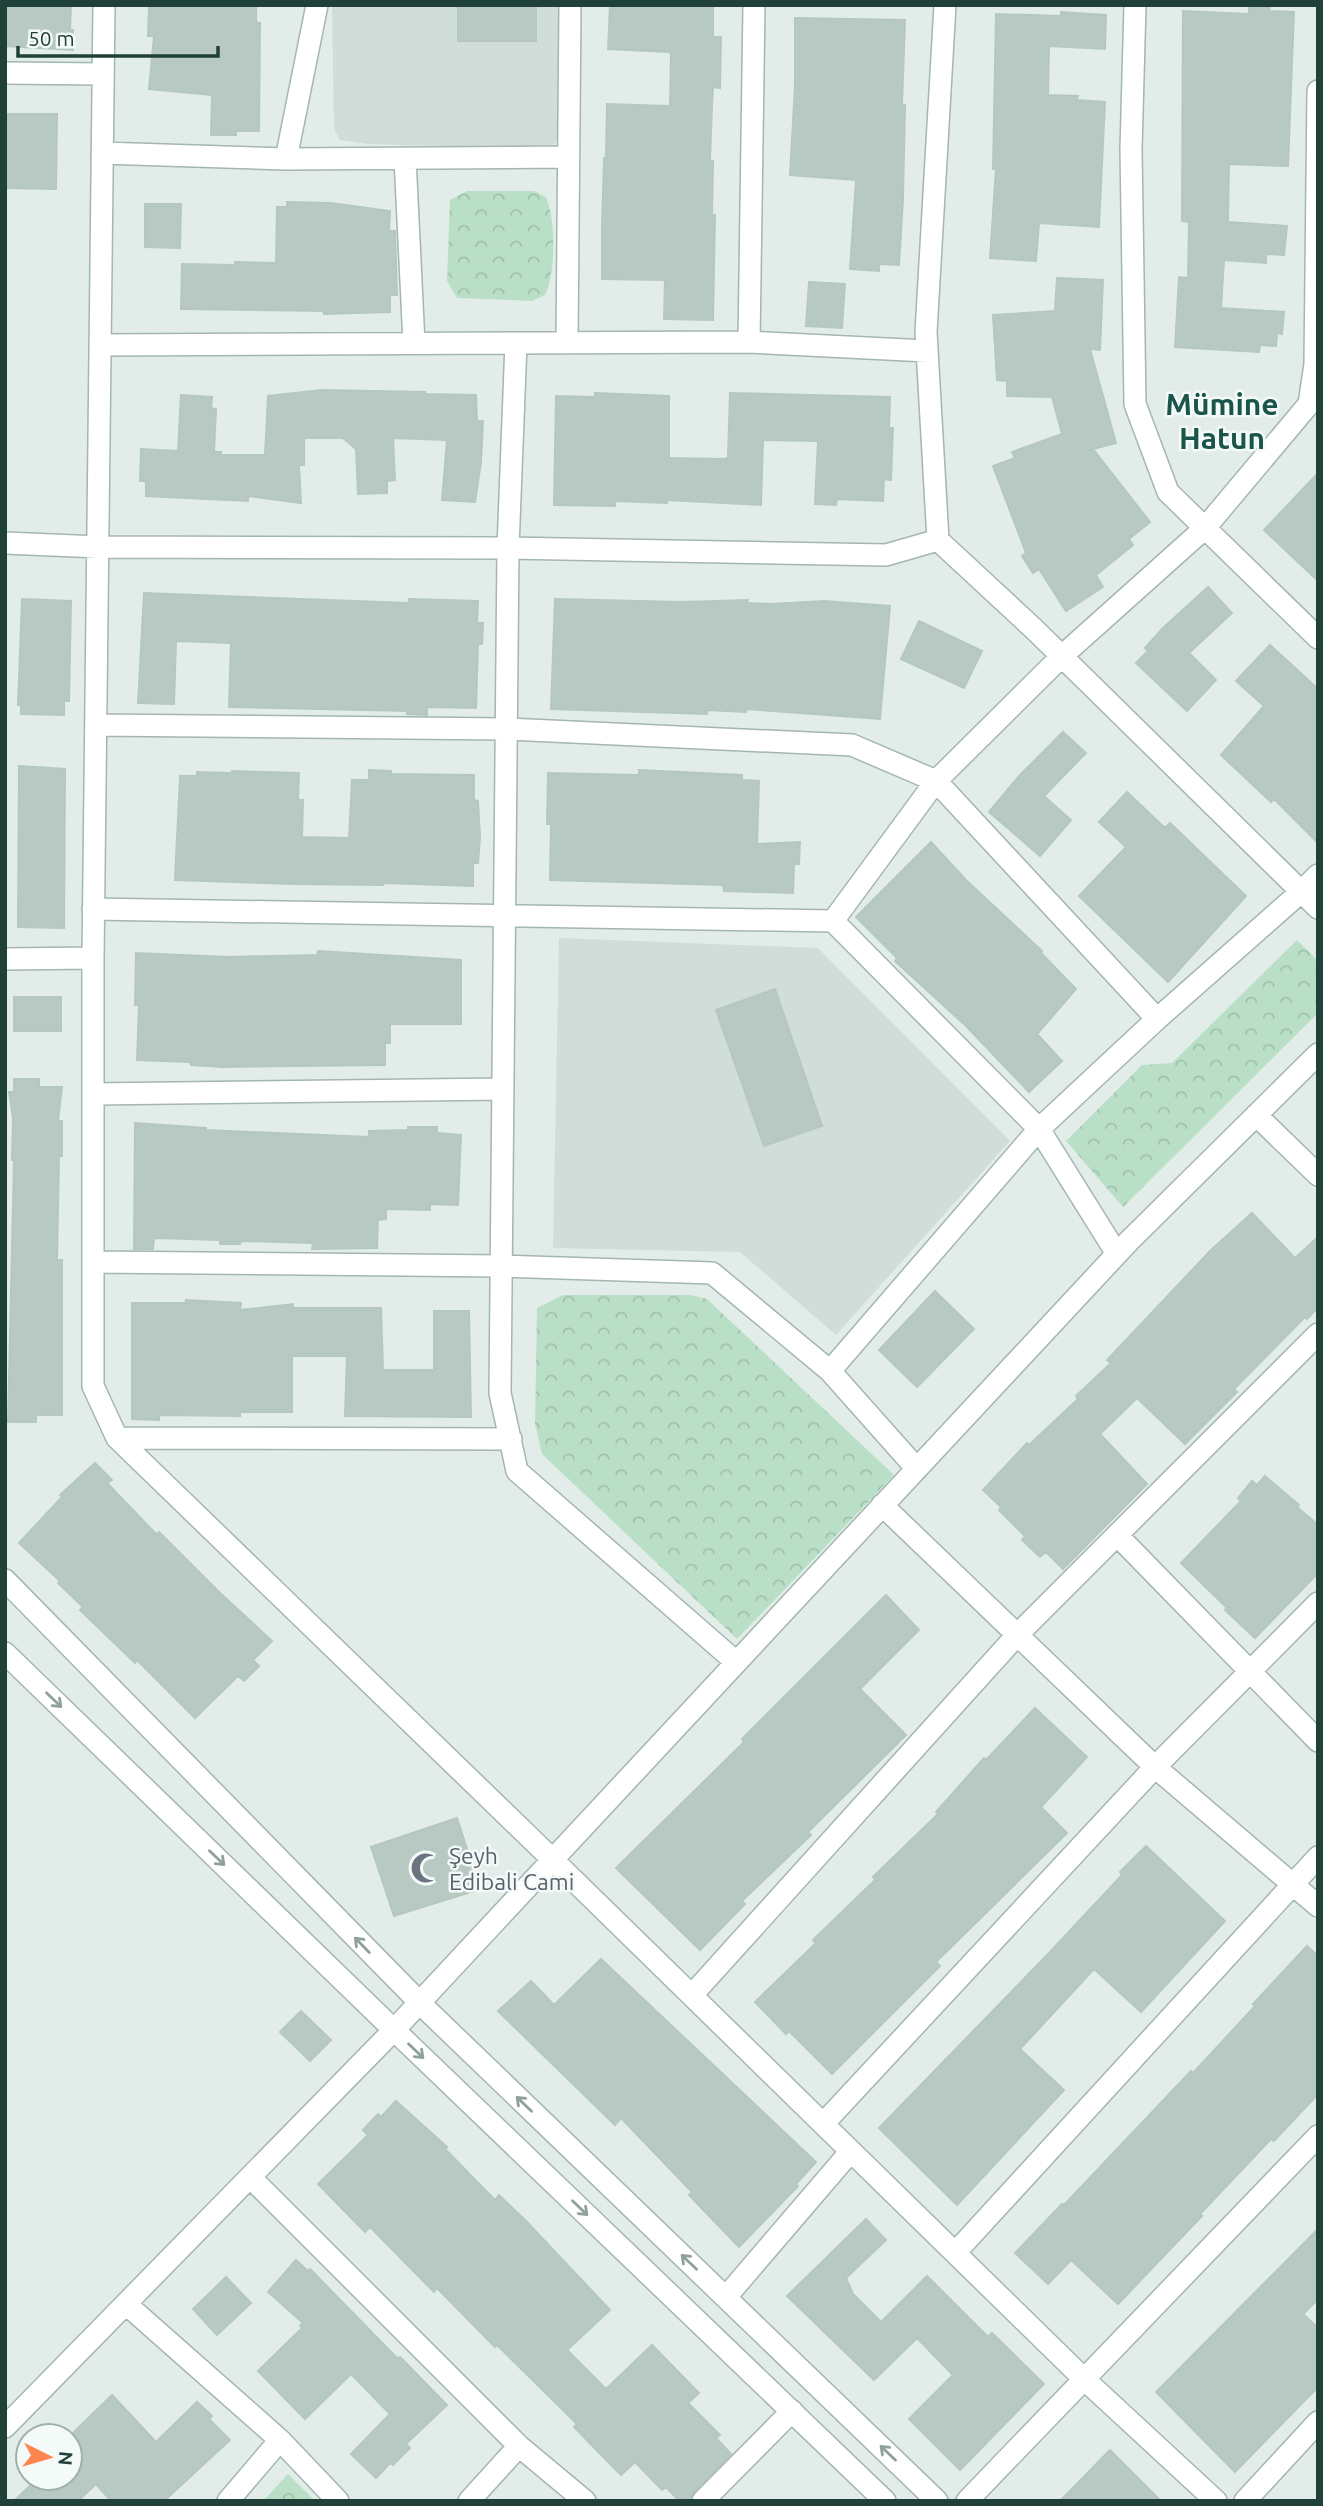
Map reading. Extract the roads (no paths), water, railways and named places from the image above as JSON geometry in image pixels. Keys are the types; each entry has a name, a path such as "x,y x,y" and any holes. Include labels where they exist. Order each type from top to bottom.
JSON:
{"street":[{"path":"104,5 93,909 93,1386 117,1438 552,1858 1084,2379 1216,2501"},
{"path":"286,159 317,5"},
{"path":"566,342 570,5"},
{"path":"749,342 754,5"},
{"path":"945,5 926,332 938,540 1062,656 1318,908"},
{"path":"1135,5 1132,149 1135,404 1168,492 1318,638"},
{"path":"5,73 103,74"},
{"path":"833,921 936,781 1062,656 1205,528 1309,404 1316,365 1318,91"},
{"path":"102,153 286,159 568,158"},
{"path":"405,158 414,343"},
{"path":"101,345 749,342 927,351"},
{"path":"516,343 508,548 500,1393 517,1471 736,1662"},
{"path":"5,543 99,547 508,548 886,555 938,540"},
{"path":"96,725 506,729 852,746 936,781 1157,1018"},
{"path":"830,1371 1040,1129 1157,1018 1318,875"},
{"path":"93,909 833,921 1040,1129 1117,1254"},
{"path":"5,959 93,958"},
{"path":"5,2427 394,2030 1117,1254 1318,1054"},
{"path":"93,1094 503,1089"},
{"path":"1256,1115 1318,1175"},
{"path":"93,1262 502,1266 712,1273 830,1371 917,1469"},
{"path":"692,1995 1017,1635 1318,1334"},
{"path":"117,1438 511,1439"},
{"path":"883,1505 1155,1768 1318,1906"},
{"path":"1117,1535 1318,1741"},
{"path":"5,1580 418,2002 937,2501"},
{"path":"823,2124 1155,1768 1318,1603"},
{"path":"5,1653 885,2501"},
{"path":"955,2253 1318,1857"},
{"path":"967,2501 1318,2136"},
{"path":"726,2297 851,2151"},
{"path":"250,2177 519,2446 585,2501"},
{"path":"126,2304 280,2440 338,2501"},
{"path":"703,2501 792,2411"},
{"path":"1245,2501 1318,2422"},
{"path":"229,2501 280,2440"},
{"path":"469,2501 519,2446"}],"place":[{"name":"Şeyh Edibali Cami","path":"426,1868"}],"district":[{"name":"Mümine Hatun","path":"1222,421"}]}
